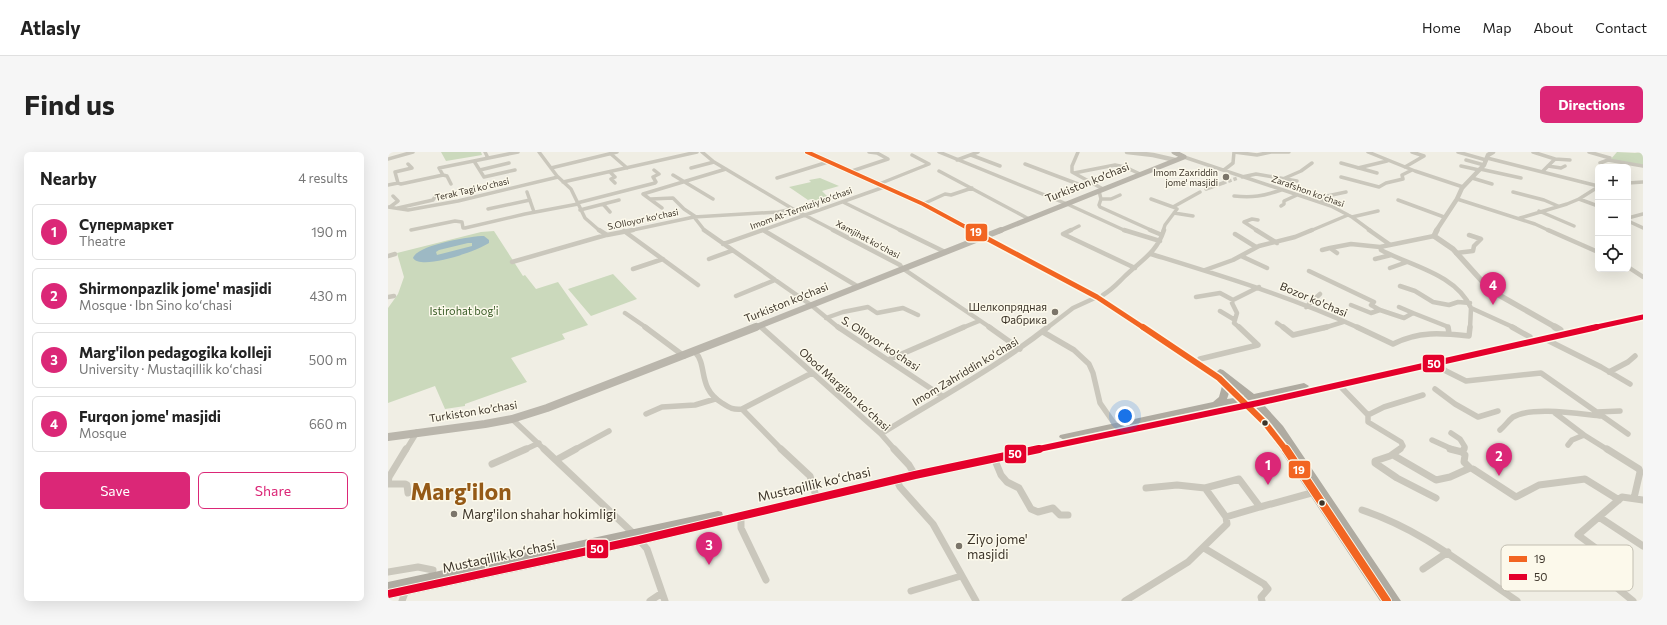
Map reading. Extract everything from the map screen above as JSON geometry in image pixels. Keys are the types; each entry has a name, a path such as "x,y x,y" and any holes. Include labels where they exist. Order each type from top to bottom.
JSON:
{"main road":[{"path":"807,152 923,204 1100,296 1200,359 1250,401 1270,422 1312,475 1395,601"},
{"name":"Turkiston ko’chasi","path":"388,437 512,419 547,408 695,352 945,252 983,235 1067,204 1175,160 1180,154"},
{"path":"1100,296 1231,384 1254,391 1279,394"},
{"name":"Mustaqillik koʻchasi","path":"388,587 898,483 914,472 994,458 1643,312"},
{"name":"Mustaqillik koʻchasi","path":"1279,394 1339,385 1643,317"},
{"path":"1231,384 1219,408 1242,411 1270,422"},
{"path":"1279,394 1270,406 1270,422 1285,448 1386,601"},
{"name":"Mustaqillik koʻchasi","path":"388,594 636,537 815,493 1116,426 1219,408"}],"street":[{"path":"388,159 413,152"},
{"path":"485,152 488,158"},
{"path":"451,184 447,176 444,175 440,168 518,152"},
{"name":"S.Olloyor koʻchasi","path":"538,152 558,177 571,189 580,210 589,222 607,235 695,217 704,230 811,305"},
{"path":"551,168 617,152"},
{"path":"563,182 697,152"},
{"name":"Xamjihat ko'chasi","path":"702,152 726,170 793,209 900,265 902,268 1020,349"},
{"path":"849,172 888,159 877,153 869,152"},
{"path":"939,152 1067,204 1129,232 1160,241"},
{"path":"957,160 978,152"},
{"path":"1078,152 1072,166 1072,170 1101,190 1100,207 1162,236"},
{"path":"1127,152 1153,155 1175,160"},
{"path":"1224,170 1233,163 1234,152 1257,155 1272,152 1278,154 1289,152"},
{"path":"1368,152 1388,161 1464,187"},
{"path":"1405,167 1424,156 1412,152"},
{"path":"1458,152 1483,164 1521,178"},
{"path":"1434,236 1444,217 1464,187 1493,152"},
{"path":"1533,152 1556,159 1570,160"},
{"path":"1589,152 1609,159 1643,166"},
{"path":"1600,162 1609,159 1614,152"},
{"path":"611,154 627,168"},
{"name":"Zarafshon koʻchasi","path":"1180,154 1240,177 1319,202 1350,216 1389,244"},
{"name":"Imom At-Termiziy koʻchasi","path":"723,244 805,214 843,202 929,164 912,155"},
{"path":"971,155 1000,166"},
{"path":"1543,172 1556,159"},
{"path":"1466,160 1483,164 1543,172 1595,186"},
{"path":"474,161 484,177 515,170"},
{"path":"1358,168 1388,161"},
{"path":"691,168 714,162"},
{"path":"777,178 828,162"},
{"path":"480,170 509,163"},
{"path":"1285,178 1301,171 1312,163"},
{"path":"1341,163 1377,173"},
{"path":"398,183 395,172 412,168 408,164"},
{"path":"1025,164 1078,184"},
{"path":"1461,166 1483,164"},
{"path":"1066,180 1076,174 1115,165 1128,168 1140,174"},
{"path":"1548,166 1561,168 1566,166"},
{"path":"1341,177 1379,187 1402,179 1402,175 1413,170 1423,168"},
{"path":"411,230 457,221 462,222 463,228 465,228 577,204 656,182 653,177 659,174 654,170"},
{"path":"662,208 643,194 726,170"},
{"path":"939,170 1029,219"},
{"path":"610,172 615,177 611,179 615,183"},
{"path":"1240,177 1254,174 1297,181"},
{"path":"388,185 398,183 401,184 444,175"},
{"path":"672,175 713,199"},
{"name":"Terak Tagi koʻchasi","path":"389,207 408,210 444,204 558,177"},
{"path":"1472,178 1492,184"},
{"path":"1631,183 1643,182"},
{"path":"1206,189 1223,183"},
{"path":"1631,183 1643,188"},
{"path":"923,204 946,194 951,195 972,188"},
{"path":"1234,196 1250,198 1262,196 1281,189"},
{"path":"1520,218 1579,199 1595,189"},
{"path":"527,192 534,212"},
{"path":"1173,207 1200,192"},
{"path":"1319,202 1328,198 1327,196 1346,192"},
{"path":"1513,192 1544,200 1558,206"},
{"path":"398,208 434,199 436,195"},
{"path":"1281,206 1284,204 1284,201 1297,195"},
{"path":"389,207 398,201 393,196"},
{"path":"1101,199 1111,199 1120,196"},
{"path":"651,199 673,198 695,217 767,213 793,209"},
{"path":"1151,199 1178,209 1174,213"},
{"path":"1457,199 1520,218 1595,251"},
{"path":"1579,199 1595,205"},
{"path":"488,209 530,200"},
{"path":"580,210 619,200"},
{"path":"1398,200 1444,217"},
{"path":"843,202 945,252"},
{"path":"603,204 610,212"},
{"path":"1205,270 1241,256 1256,247 1277,243 1350,216 1378,211"},
{"path":"1539,211 1574,226"},
{"path":"1174,213 1193,216"},
{"name":"Imom Zahriddin koʻchasi","path":"881,434 1020,349 1072,308 1100,296 1117,286 1151,254 1160,241 1164,225 1174,213"},
{"path":"1631,218 1643,214"},
{"path":"1634,216 1643,220"},
{"path":"1258,220 1252,219 1244,222 1277,243"},
{"path":"1631,221 1643,228"},
{"path":"1079,226 1063,234 1135,268"},
{"path":"763,230 857,286"},
{"path":"624,231 698,285"},
{"path":"1234,234 1256,247"},
{"path":"512,262 607,235"},
{"path":"1456,253 1473,251 1474,246 1481,240 1469,235"},
{"path":"1322,250 1351,244 1380,247 1434,236 1448,244 1490,290 1560,330"},
{"path":"1380,247 1381,250 1391,255 1444,278 1467,298 1470,306"},
{"path":"1330,248 1337,253"},
{"path":"709,260 731,250"},
{"path":"388,256 394,254"},
{"name":"Bozor ko'chasi","path":"1151,254 1259,287 1393,344 1407,337 1439,333 1469,336 1470,306"},
{"path":"1375,259 1391,255"},
{"path":"1241,256 1267,268"},
{"path":"633,269 663,259"},
{"path":"1390,268 1407,262"},
{"path":"1631,269 1643,277"},
{"path":"1310,271 1374,302 1371,305 1380,310 1404,318 1413,312"},
{"path":"736,296 775,280"},
{"path":"1400,286 1414,291 1433,302 1448,305 1458,302 1470,306 1530,337"},
{"path":"1233,300 1259,287"},
{"path":"1196,297 1220,293 1233,300"},
{"path":"1306,307 1320,294"},
{"path":"388,297 394,296"},
{"path":"1200,359 1258,346 1234,323 1237,313 1232,303 1233,300"},
{"name":"S. Olloyor ko'chasi","path":"811,305 846,334 942,396"},
{"path":"1351,305 1371,313 1380,310"},
{"path":"826,318 843,312 868,307 877,313 897,308 908,308 918,315"},
{"path":"1399,307 1448,327 1449,333"},
{"path":"1220,311 1236,320"},
{"path":"625,313 684,356"},
{"path":"888,360 979,321"},
{"path":"1277,323 1293,335 1316,331 1343,322"},
{"name":"Obod Margilon koʻchasi","path":"760,326 881,434 914,472"},
{"path":"1043,332 1070,349 1090,365 1094,376 1099,401 1116,426"},
{"path":"1545,339 1630,384"},
{"path":"695,352 699,356 705,384 715,399 733,410 742,409 812,373"},
{"path":"1609,372 1628,362 1635,356"},
{"path":"1435,363 1446,371 1466,381 1541,373 1628,434"},
{"path":"1339,385 1368,415 1368,422 1401,442 1403,446 1393,455 1375,461 1375,463 1397,478 1436,498"},
{"path":"1435,389 1455,404 1478,418 1498,410"},
{"path":"1368,415 1384,407 1423,395"},
{"path":"646,414 662,407 695,405 715,399"},
{"path":"742,409 770,439 810,476 815,493"},
{"path":"1500,430 1507,426 1514,416 1542,412 1600,414 1620,411"},
{"path":"1555,413 1584,435 1639,469 1640,472 1634,498"},
{"path":"512,419 539,443 647,549 664,601"},
{"path":"556,460 609,431"},
{"path":"408,493 407,485 404,483 388,483 389,477 417,432"},
{"path":"1451,433 1460,439 1465,447 1462,452"},
{"path":"1568,445 1572,440 1584,435"},
{"path":"1432,440 1450,449 1462,452 1465,455 1464,462 1470,468 1480,472 1516,497 1539,486 1585,479 1619,500"},
{"path":"492,464 539,443"},
{"path":"1393,455 1436,480 1450,477 1470,468"},
{"path":"994,458 1001,475 1007,482 1019,488 1031,509 1038,512 1052,508 1060,515 1068,515"},
{"path":"1146,488 1177,485 1205,488 1239,479 1260,507"},
{"path":"898,483 934,524 976,601"},
{"path":"1125,601 1188,562 1227,524 1226,517 1205,488"},
{"path":"1226,517 1315,492"},
{"path":"1592,545 1578,535 1622,497 1643,500"},
{"path":"1362,510 1381,515 1395,521 1448,552 1501,590"},
{"path":"741,516 741,528 766,580"},
{"path":"1599,517 1643,546"},
{"path":"1204,548 1264,584 1268,589 1261,597 1262,601"},
{"path":"1423,569 1448,552"},
{"path":"388,572 418,567 433,570 431,578"},
{"path":"911,591 961,576"},
{"path":"402,601 406,590"},
{"path":"1503,591 1517,601"},
{"path":"1621,591 1633,601"},
{"path":"650,601 662,593"}],"green space":[{"path":"441,152 481,152 482,155 446,161"},
{"path":"1617,152 1643,152 1643,166 1610,160"},
{"path":"820,178 839,186 822,191 829,198 815,202 811,199 808,200 789,187 811,182 809,180"},
{"name":"Istirohat bog'i","path":"494,231 523,276 525,275 536,289 558,282 588,325 562,334 565,339 511,358 527,382 465,404 465,406 445,409 435,386 388,403 388,308 398,294 404,277 397,253 481,232"},
{"path":"613,274 637,299 591,316 568,289"}],"water":[{"path":"477,236 484,236 489,240 489,243 462,255 437,261 418,261 413,258 417,253 434,245","holes":["472,243 472,246 437,255 436,252 439,250"]}],"tunnel":[{"path":"1223,183 1238,178"}],"transit line":[{"name":"19","path":"807,152 923,204 1097,297 1219,378 1265,423 1285,448 1387,601"},
{"name":"50","path":"388,594 639,540 915,475 1258,403 1643,317"}],"place":[{"name":"Imom Zaxriddin jome' masjidi","path":"1226,177"},
{"name":"Furqon jome' masjidi","path":"1493,305"},
{"name":"Шелкопрядная Фабрика","path":"1055,312"},
{"name":"Shirmonpazlik jome' masjidi","path":"1499,476"},
{"name":"Супермаркет","path":"1268,485"},
{"name":"Marg'ilon shahar hokimligi","path":"454,514"},
{"name":"Ziyo jome' masjidi","path":"959,546"},
{"name":"Marg'ilon pedagogika kolleji","path":"709,565"}],"district":[{"name":"Marg'ilon","path":"461,491"}]}
